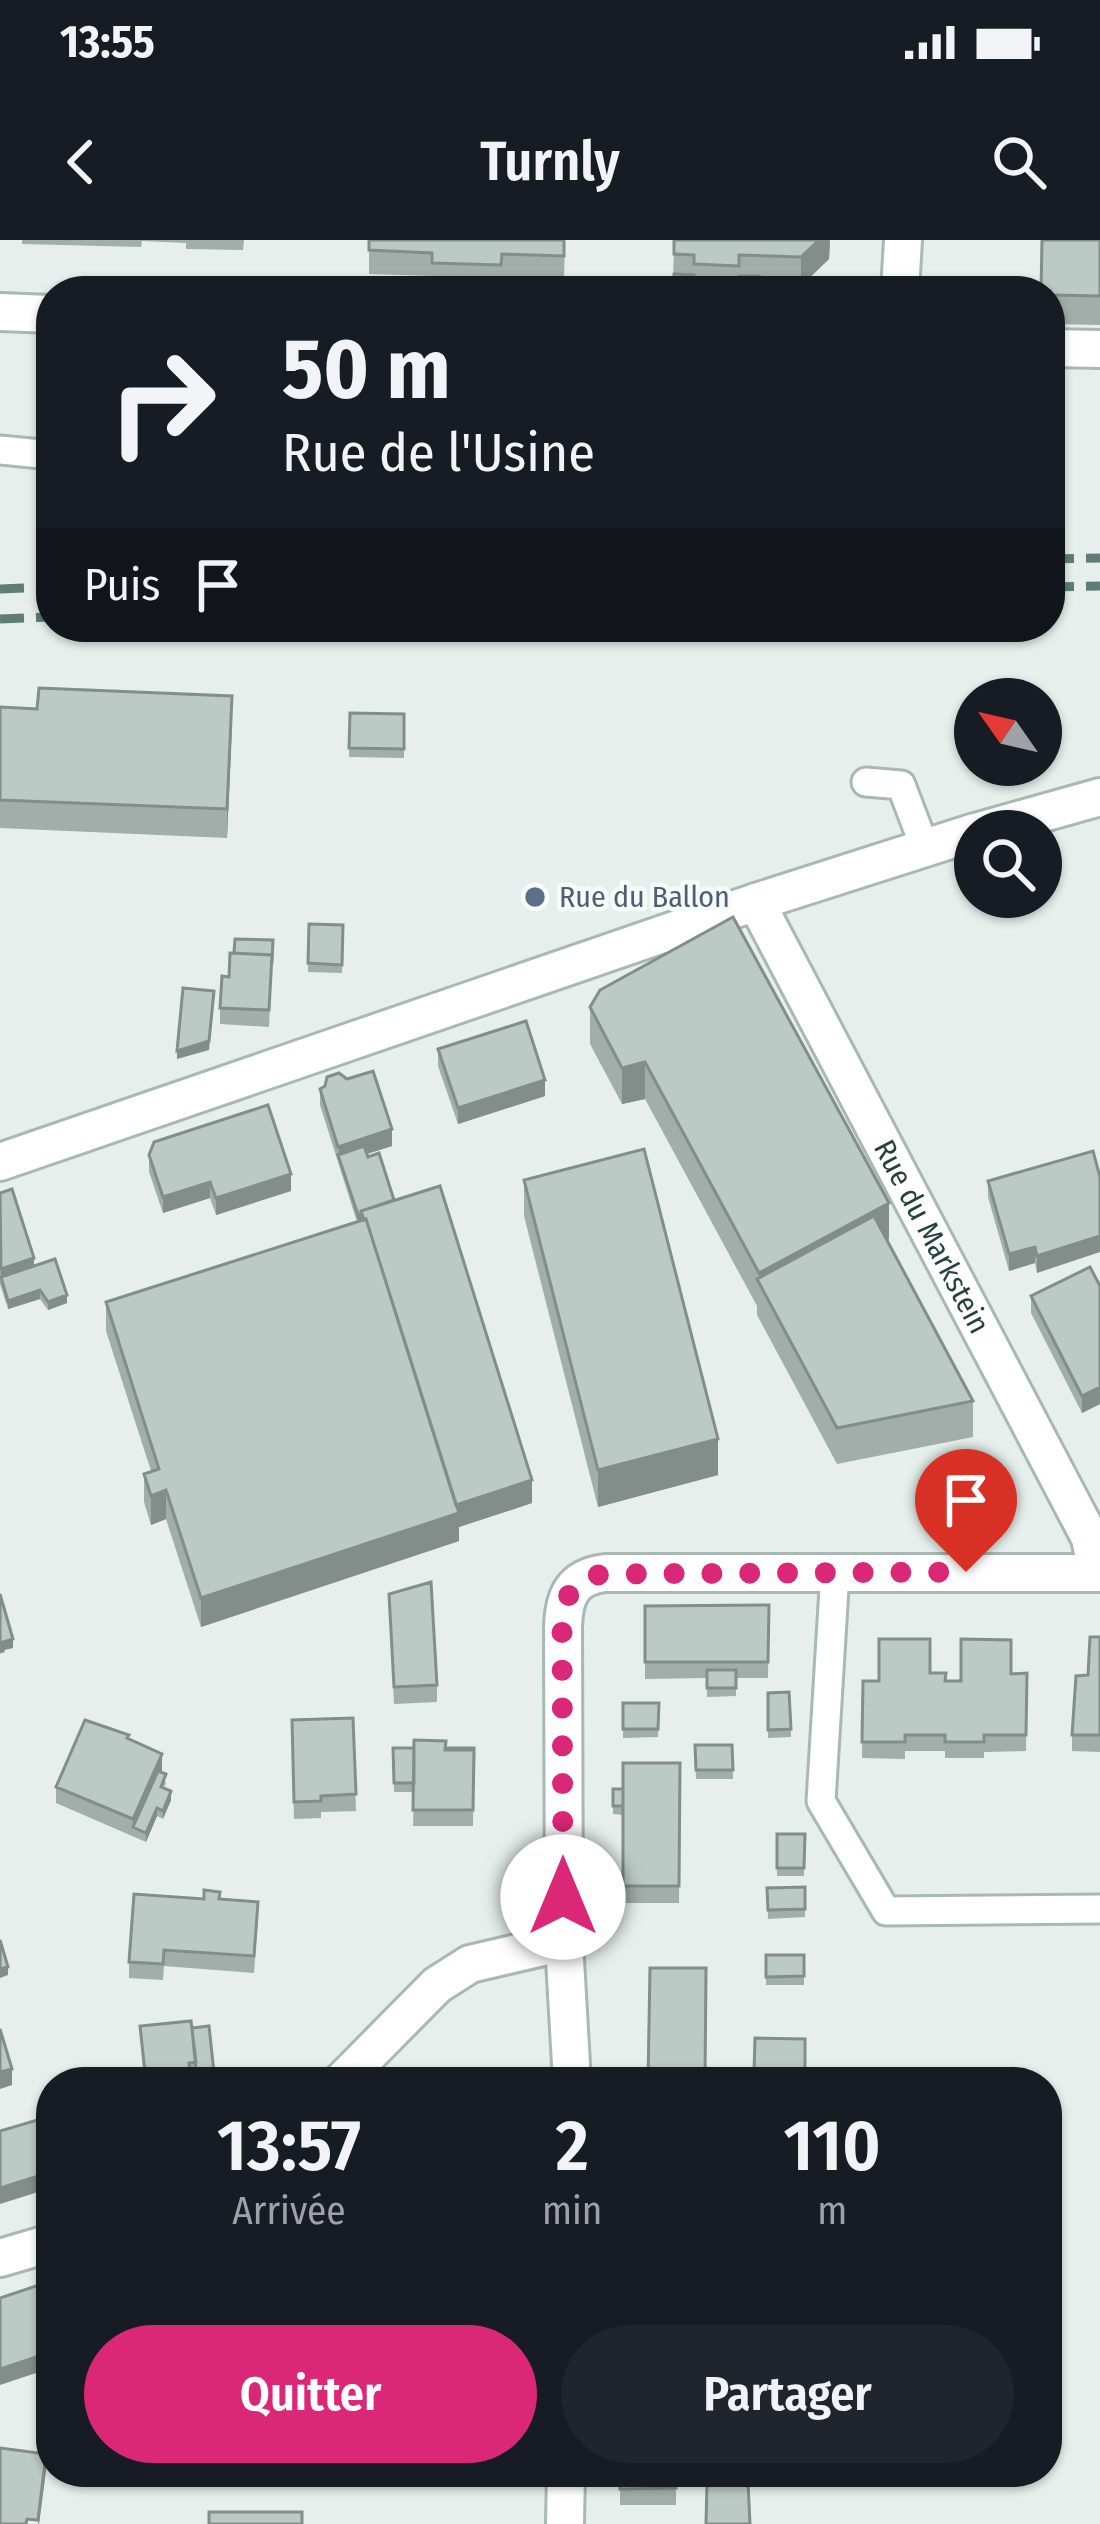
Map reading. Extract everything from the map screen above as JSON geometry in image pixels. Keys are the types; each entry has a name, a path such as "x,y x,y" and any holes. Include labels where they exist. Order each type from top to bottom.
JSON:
{"street":[{"path":"901,276 903,240"},
{"path":"0,312 36,313"},
{"path":"1065,349 1100,350"},
{"path":"1054,810 1100,797"},
{"path":"0,1162 756,902 954,839"},
{"name":"Rue du Markstein","path":"756,902 1090,1538 1099,1573"},
{"path":"571,2067 564,1942 564,1605 572,1587 587,1576 605,1574 1099,1573"},
{"path":"355,2067 436,1985 470,1964 564,1942"},
{"path":"0,2258 36,2247"},
{"path":"565,2524 566,2487"}],"lane":[{"path":"0,450 36,454"},
{"path":"866,782 901,785 925,848"},
{"path":"835,1572 821,1801 886,1911 1100,1909"}],"building":[{"path":"369,240 564,240 564,256 502,254 501,265 432,263 432,253 369,250"},
{"path":"674,240 819,240 801,257 739,255 739,266 694,264 694,255 674,254"},
{"path":"1042,240 1100,240 1100,296 1065,295 1065,276 1041,276"},
{"path":"39,688 232,696 227,809 0,800 0,707 37,709"},
{"path":"350,713 404,714 404,749 349,748"},
{"path":"733,917 889,1203 759,1273 645,1062 622,1068 590,1007 600,990"},
{"path":"309,924 343,925 342,965 308,963"},
{"path":"235,939 273,940 272,963 272,955 234,953"},
{"path":"230,953 272,955 269,1010 220,1008 222,976 229,977"},
{"path":"183,988 214,991 209,1041 177,1051"},
{"path":"526,1021 545,1080 458,1108 438,1049"},
{"path":"373,1071 392,1129 338,1147 320,1089 327,1077 339,1073 347,1079"},
{"path":"268,1105 291,1174 216,1198 210,1182 163,1197 149,1155 154,1142"},
{"path":"364,1146 368,1157 379,1153 394,1200 361,1211 360,1221 338,1155"},
{"path":"644,1149 718,1439 598,1470 524,1180"},
{"path":"1093,1151 1100,1177 1100,1236 1037,1256 1035,1247 1009,1254 988,1181"},
{"path":"440,1186 532,1480 456,1505 361,1211"},
{"path":"12,1189 34,1258 1,1269 0,1193"},
{"path":"874,1216 973,1401 837,1428 757,1279"},
{"path":"366,1219 459,1513 201,1598 166,1490 151,1496 144,1474 159,1469 106,1302"},
{"path":"55,1259 67,1295 48,1302 40,1290 8,1301 1,1277"},
{"path":"1090,1267 1100,1286 1100,1387 1082,1396 1031,1296"},
{"path":"431,1582 437,1685 394,1687 389,1594"},
{"path":"0,1594 13,1639 0,1643"},
{"path":"769,1605 768,1662 645,1662 645,1606"},
{"path":"1090,1637 1100,1637 1100,1735 1072,1735 1076,1676 1088,1675"},
{"path":"879,1639 930,1639 930,1673 946,1673 945,1681 961,1681 961,1639 1011,1640 1011,1674 1027,1673 1026,1735 984,1735 984,1742 905,1735 905,1742 862,1742 863,1681 879,1681"},
{"path":"707,1670 736,1670 736,1688 707,1688"},
{"path":"789,1692 791,1729 768,1730 768,1693"},
{"path":"623,1703 659,1703 658,1729 623,1729"},
{"path":"353,1718 356,1794 294,1802 292,1720"},
{"path":"85,1720 129,1735 127,1738 162,1754 133,1819 56,1787"},
{"path":"414,1740 446,1741 445,1750 474,1750 473,1810 413,1810"},
{"path":"695,1745 732,1745 733,1770 696,1770"},
{"path":"393,1748 414,1748 414,1783 394,1783"},
{"path":"623,1763 680,1763 679,1886 623,1886"},
{"path":"158,1771 166,1774 161,1787 171,1791 146,1833 133,1827"},
{"path":"613,1789 623,1789 623,1806 613,1806"},
{"path":"777,1834 805,1834 804,1868 777,1868"},
{"path":"805,1887 805,1909 768,1910 767,1888"},
{"path":"204,1890 220,1892 219,1899 258,1902 254,1956 164,1950 163,1964 129,1962 134,1894 204,1899"},
{"path":"0,1940 8,1967 0,1969"},
{"path":"766,1955 804,1955 804,1976 766,1977"},
{"path":"650,1968 706,1968 705,2067 648,2067"},
{"path":"191,2021 196,2062 189,2067 144,2067 140,2026"},
{"path":"209,2026 213,2067 196,2067 192,2028"},
{"path":"0,2029 12,2069 0,2072"},
{"path":"755,2038 805,2039 805,2067 754,2067"},
{"path":"36,2120 36,2177 0,2188 0,2131"},
{"path":"36,2286 36,2357 0,2369 0,2298"},
{"path":"0,2448 36,2453 36,2487 42,2487 38,2520 0,2524"},
{"path":"707,2487 748,2487 750,2524 706,2524"},
{"path":"209,2512 302,2512 302,2524 209,2524"}],"railway":[{"path":"1065,559 1100,558"},
{"path":"1065,587 1100,586"},
{"path":"0,589 36,588"},
{"path":"0,619 36,618"}],"place":[{"name":"Rue du Ballon","path":"535,897"}],"route":[{"path":"563,1897 562,1627 572,1587 587,1576 605,1574 966,1572"}]}
